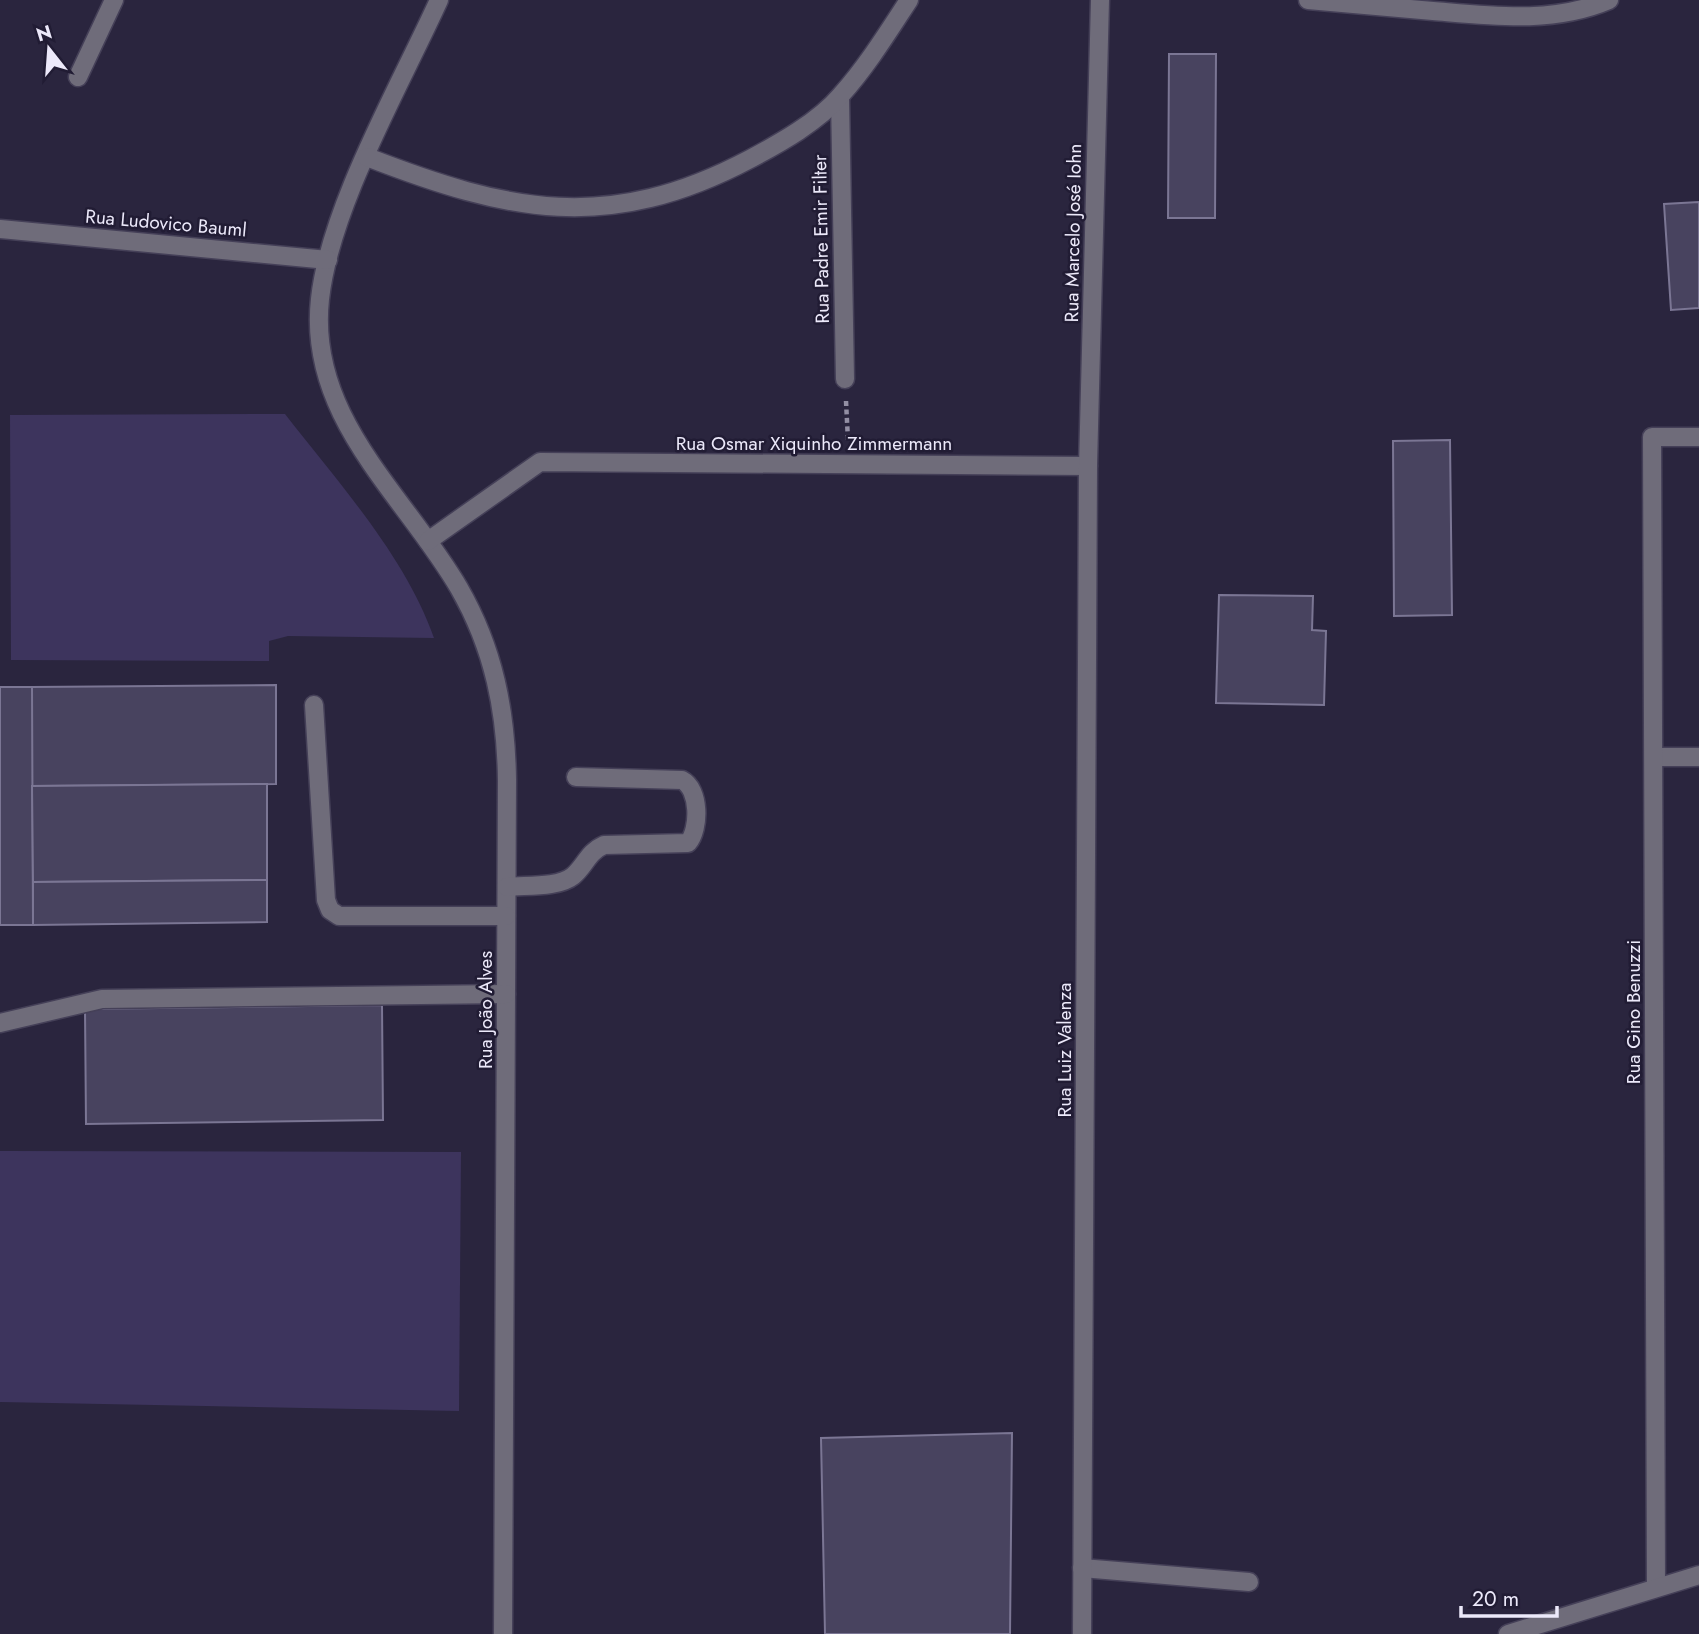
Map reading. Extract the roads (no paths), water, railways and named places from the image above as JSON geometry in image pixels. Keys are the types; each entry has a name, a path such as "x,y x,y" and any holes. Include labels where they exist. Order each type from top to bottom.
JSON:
{"street":[{"path":"78,77 114,0"},
{"name":"Rua João Alves","path":"439,0 367,157 328,260 320,300 320,347 331,392 345,426 458,587 493,663 506,743 503,1634"},
{"path":"367,157 438,184 516,204 578,208 631,203 715,177 805,125 840,98 909,0"},
{"name":"Rua Marcelo José Iohn","path":"1088,466 1100,0"},
{"path":"1308,0 1496,16 1544,16 1587,10 1609,0"},
{"name":"Rua Padre Emir Filter","path":"840,98 845,379"},
{"name":"Rua Ludovico Bauml","path":"0,229 328,260"},
{"name":"Rua Gino Benuzzi","path":"1656,1587 1653,437 1699,437"},
{"name":"Rua Osmar Xiquinho Zimmermann","path":"428,541 540,462 1088,466"},
{"name":"Rua Luiz Valenza","path":"1082,1634 1088,466"},
{"path":"314,705 326,900 330,910 339,916 506,916"},
{"path":"1654,757 1699,757"},
{"path":"507,887 566,879 572,876 594,849 604,845 688,843 695,836 695,793 690,784 682,780 576,777"},
{"path":"0,1023 102,999 506,994"},
{"path":"1082,1568 1249,1582"},
{"path":"1508,1634 1699,1575"}]}
